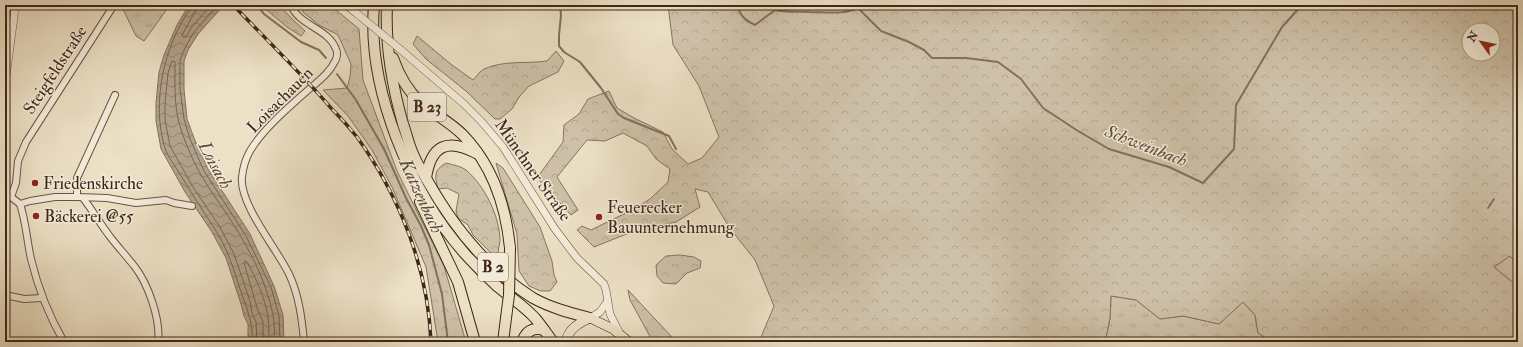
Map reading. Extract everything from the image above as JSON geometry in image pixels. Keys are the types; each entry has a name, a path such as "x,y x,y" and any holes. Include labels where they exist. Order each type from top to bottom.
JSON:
{"highway":[{"name":"B 2","path":"374,5 376,63 384,99 394,133 416,183 449,235 466,255 498,287 534,317 553,342"},
{"name":"B 2","path":"387,5 388,50 396,98 414,156 440,203 474,248 506,278 545,304 560,310 590,318"},
{"name":"B 23","path":"388,50 405,84 411,92 421,103 463,136 478,155 491,176 502,203 506,218 510,248 509,295 503,342"},
{"path":"426,178 428,166 432,158 446,146 457,145 478,155"},
{"path":"416,183 418,198 458,282 475,342"},
{"path":"522,342 525,335 530,330 539,328 544,330"}],"main road":[{"name":"B 2","path":"590,318 605,324 629,342"},
{"path":"566,342 568,335 574,327 590,318"}],"street":[{"path":"5,84 15,5"},
{"name":"Steigfeldstraße","path":"8,197 16,183 18,161 26,142 114,5"},
{"name":"Loisachauen","path":"292,5 294,13 299,18 327,36 333,43 336,50 336,58 328,73 303,94 261,136 250,151 242,177 244,195 249,206 290,276 300,310 304,342"},
{"name":"Münchner Straße","path":"346,5 464,104 503,147 555,229 577,258 604,284 611,318 620,334"},
{"path":"115,95 77,178 80,197 134,266 144,284 157,324 158,342"},
{"path":"8,197 20,204 24,215 31,258 42,298 64,342"},
{"path":"20,204 48,198 80,197 107,198 136,203 166,200 192,206"},
{"path":"5,295 24,299 42,298"},
{"path":"590,318 600,312 607,302"}],"green space":[{"path":"5,5 11,5 5,50"},
{"path":"121,5 170,5 144,41 136,36"},
{"path":"261,5 279,5 305,31 301,36 287,27"},
{"path":"303,5 330,5 359,29 363,80 397,171 444,266 466,342 438,342 426,267 392,187 372,150 348,116 323,90 347,88 351,64 338,35 319,25 303,12"},
{"path":"668,5 1518,5 1518,265 1510,256 1494,267 1518,287 1518,342 1273,342 1258,333 1255,315 1243,302 1219,324 1183,316 1160,319 1136,300 1111,296 1110,318 1106,338 1108,342 759,342 774,306 755,260 729,227 708,192 695,189 700,207 676,222 634,231 594,247 577,230 582,226 591,230 634,209 650,199 668,182 670,169 656,159 647,146 623,133 605,141 587,140 557,177 578,210 571,215 537,178 563,142 564,125 579,114 588,99 609,91 617,108 663,132 672,149 688,164 702,158 719,137 699,86 673,45"},
{"path":"417,36 473,80 483,70 492,66 507,63 547,61 556,51 564,61 558,72 529,86 519,97 512,109 500,119 495,119 466,91 426,59 413,44"},
{"path":"446,163 466,170 479,184 490,202 499,232 500,241 497,259 473,235 468,225 458,218 456,211 459,194 447,188 438,189 436,174 439,168"},
{"path":"496,163 503,168 540,227 552,261 554,275 557,282 550,291 541,291 529,286 519,271 517,234"},
{"path":"680,255 694,257 701,261 700,268 687,273 676,284 663,283 657,276 656,265 666,256"},
{"path":"1510,256 1518,265 1518,287 1494,267"},
{"path":"628,290 675,342 653,342 630,300"},
{"path":"1111,296 1136,300 1160,319 1183,316 1219,324 1243,302 1255,315 1258,333 1273,342 1108,342 1106,338 1110,318"}],"water":[{"path":"189,5 224,5 198,34 188,50 184,61 184,89 187,119 208,169 250,234 274,286 283,315 284,342 248,342 248,324 244,316 226,258 212,232 185,192 161,149 156,121 159,72 164,55 177,25"}],"waterway":[{"name":"Katzenbach","path":"257,5 264,14 301,42 319,50 326,58"},
{"path":"560,5 561,15 559,46 564,52 580,62 601,88 618,114 624,118 669,136 676,149"},
{"name":"Schweinbach","path":"737,5 743,17 755,25 775,10 788,12 834,13 846,12 858,8 881,31 909,42 924,50 932,58 966,58 998,62 1021,79 1043,108 1078,131 1109,149 1169,167 1203,183 1234,149 1236,105 1282,27 1302,5"},
{"name":"Katzenbach","path":"337,74 356,100 384,149 429,245 442,294 448,342"},
{"path":"1488,208 1494,199"}],"railway":[{"path":"233,5 344,122 357,137 372,160 399,209 418,260 429,314 431,342"}],"place":[{"name":"Friedenskirche","path":"35,183"},
{"name":"Bäckerei @55","path":"36,216"},
{"name":"Feuerecker Bauunternehmung","path":"599,217"}],"water label":[{"name":"Loisach","path":"215,165"}]}
